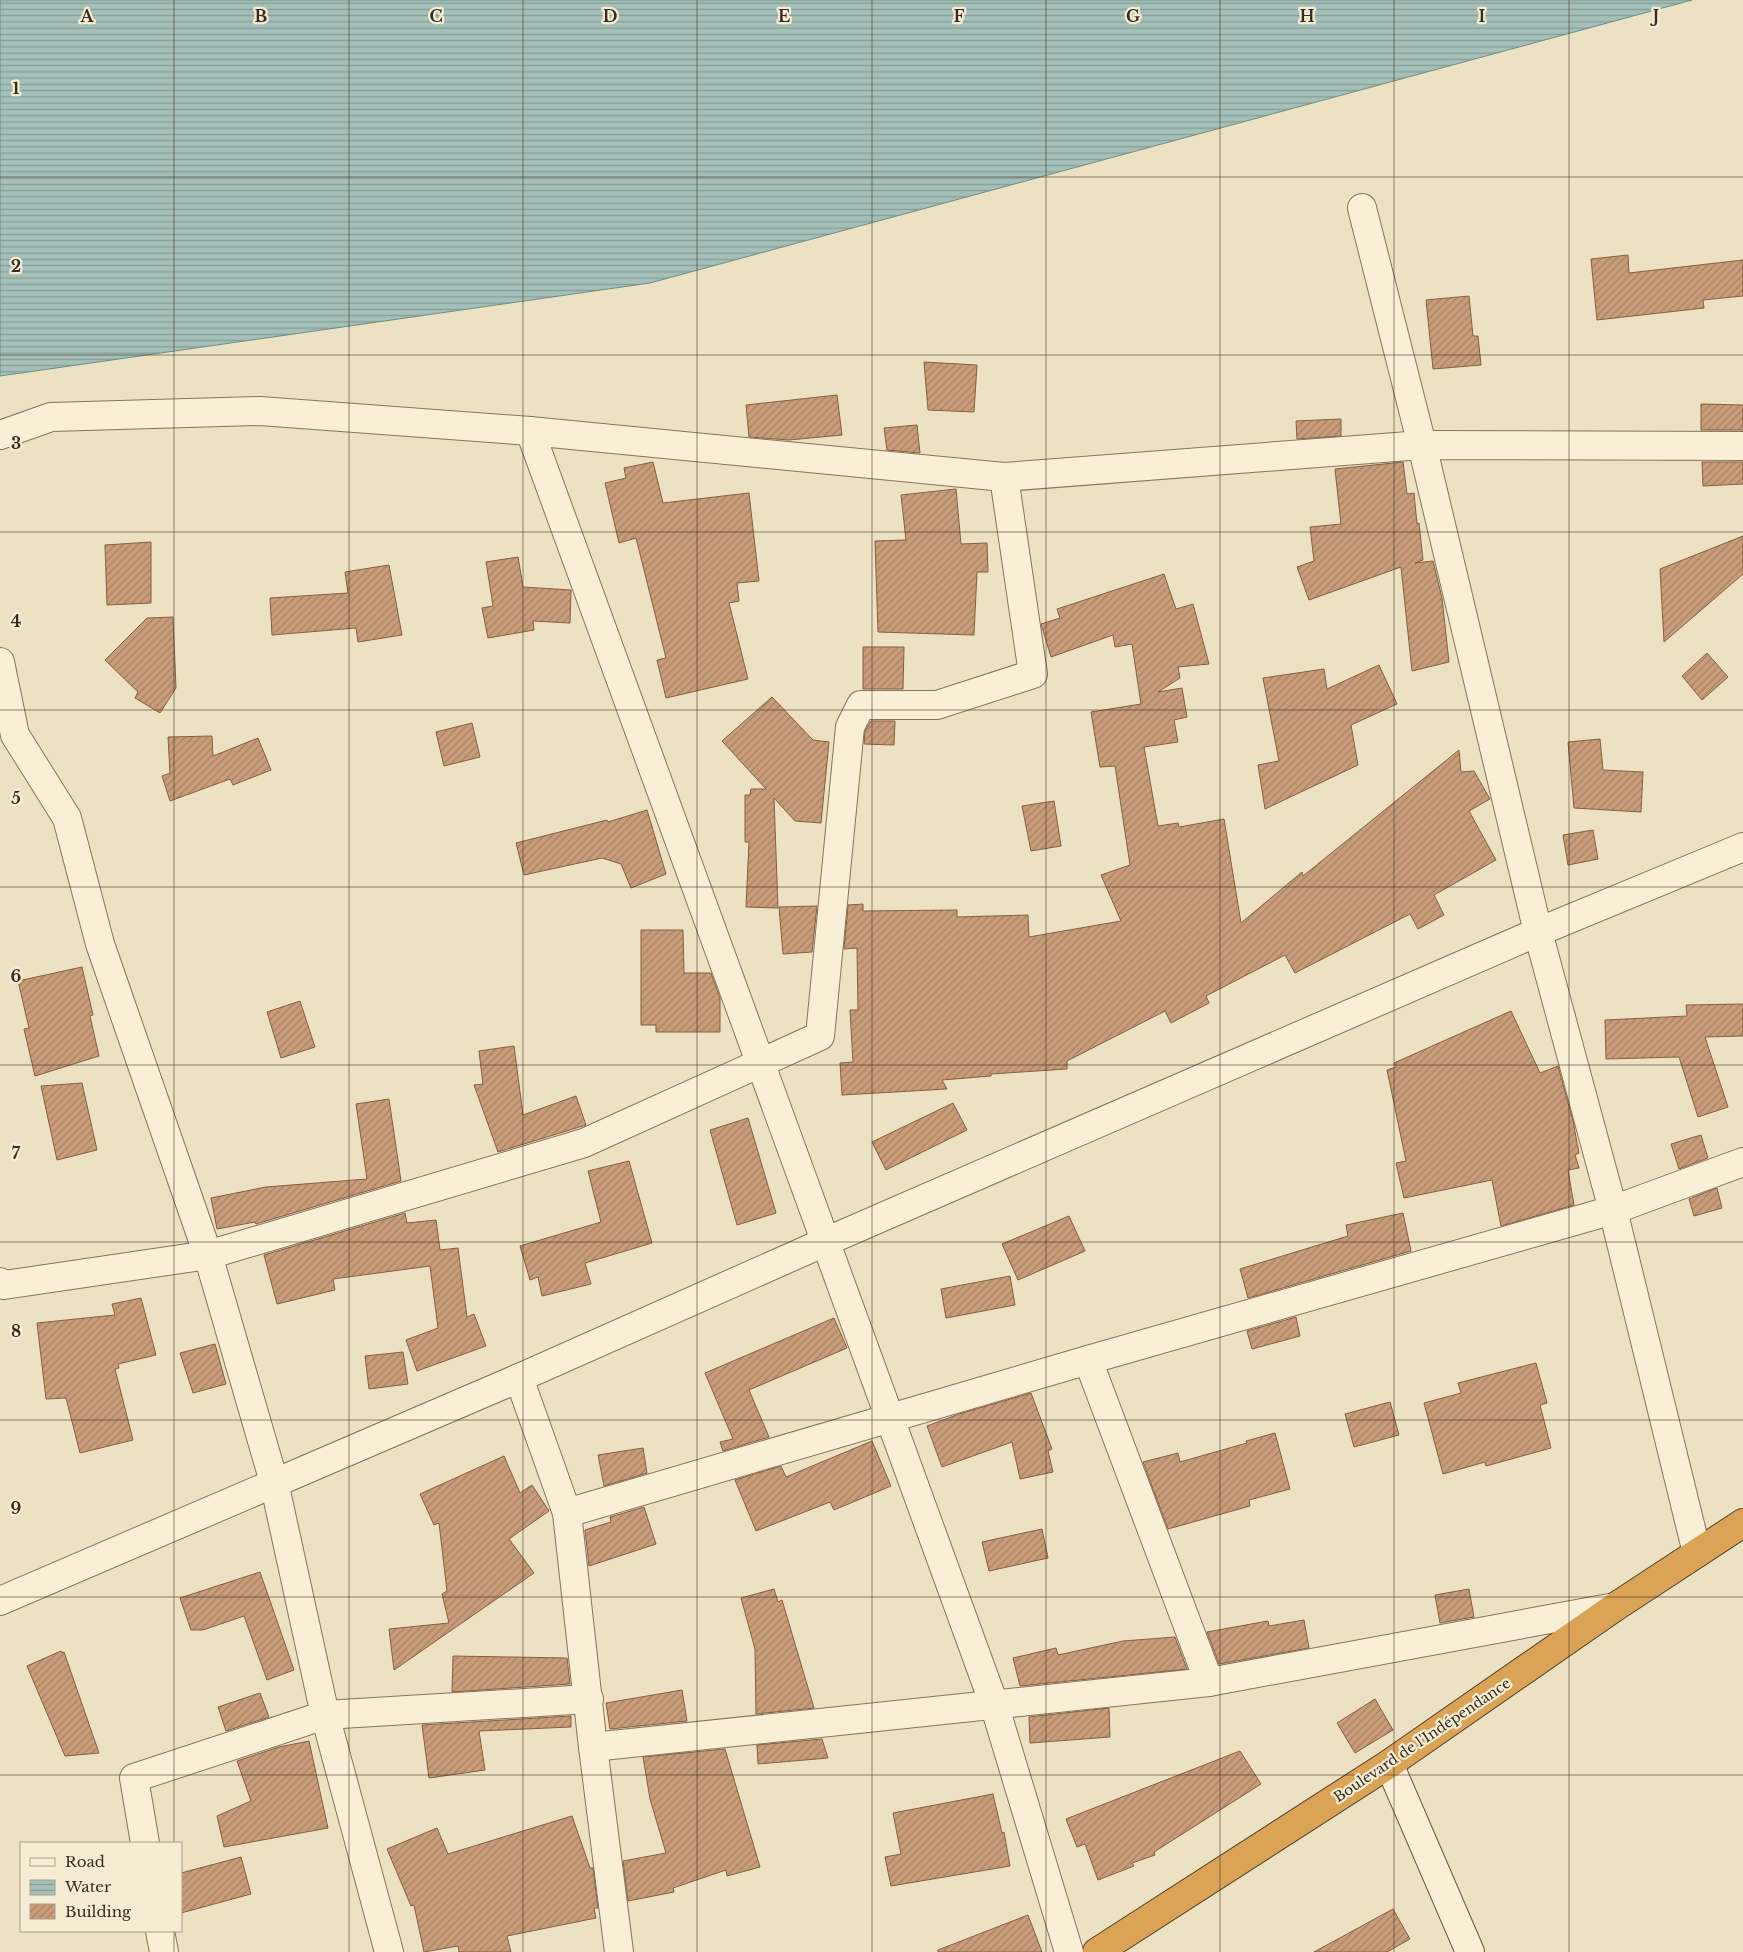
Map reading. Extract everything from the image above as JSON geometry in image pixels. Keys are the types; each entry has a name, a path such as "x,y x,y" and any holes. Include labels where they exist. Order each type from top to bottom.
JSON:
{"highway":[{"name":"Boulevard de l'Indépendance","path":"1097,1952 1388,1764 1616,1607 1743,1523"}],"street":[{"path":"1362,208 1422,445 1538,932 1613,1210 1697,1553"},
{"path":"0,434 51,417 260,411 530,431 1004,477 1422,445 1743,446"},
{"path":"530,431 994,1704 1069,1952"},
{"path":"0,1282 4,1285 208,1254 584,1143 820,1036 850,727 861,705 937,705 1033,674 1004,477"},
{"path":"0,662 7,742 67,818 100,944 208,1254 274,1482 325,1715 387,1952"},
{"path":"0,1601 520,1378 825,1242 1538,932 1743,847"},
{"path":"566,1513 1088,1360 1613,1210 1743,1162"},
{"path":"1088,1360 1209,1682"},
{"path":"520,1378 566,1513 619,1952"},
{"path":"593,1747 1209,1682 1616,1607"},
{"path":"145,1842 134,1778 325,1715 588,1699"},
{"path":"1388,1764 1470,1952"},
{"path":"160,1932 164,1952"}],"water":[{"path":"0,0 1692,0 650,283 0,376"}],"building":[{"path":"1628,255 1629,273 1743,260 1743,296 1703,300 1704,308 1597,320 1591,259"},
{"path":"1469,296 1473,336 1478,336 1481,365 1433,369 1426,300"},
{"path":"924,362 977,365 974,412 928,410"},
{"path":"837,395 842,435 789,440 749,437 746,405"},
{"path":"1701,404 1743,405 1743,430 1701,430"},
{"path":"1341,419 1341,436 1297,439 1296,421"},
{"path":"917,425 920,453 887,450 884,428"},
{"path":"653,462 663,503 749,493 759,581 737,583 739,601 729,603 748,679 666,698 657,660 666,658 636,538 619,543 605,483 626,478 624,468"},
{"path":"1403,462 1407,494 1414,493 1417,524 1419,523 1423,560 1415,563 1433,561 1442,598 1449,662 1412,671 1401,567 1309,600 1297,567 1314,561 1310,527 1341,524 1335,469"},
{"path":"1702,462 1743,462 1743,484 1703,486"},
{"path":"956,489 961,544 987,543 988,572 977,572 974,635 878,632 875,541 906,540 901,495"},
{"path":"1743,536 1743,574 1664,642 1660,569"},
{"path":"151,542 151,603 107,605 105,545"},
{"path":"518,557 523,587 571,590 570,623 533,621 534,630 488,638 482,608 493,606 486,562"},
{"path":"389,565 402,635 358,642 356,628 272,635 270,598 348,593 345,572"},
{"path":"1164,574 1176,609 1193,604 1209,664 1178,667 1180,678 1158,692 1182,688 1187,717 1174,720 1178,742 1144,747 1158,826 1178,823 1179,827 1224,819 1241,923 1302,872 1303,876 1459,750 1461,772 1474,771 1490,799 1469,811 1496,860 1434,895 1444,915 1418,929 1410,914 1295,973 1285,955 1206,996 1209,1003 1171,1023 1165,1011 1067,1061 1067,1069 991,1074 991,1076 942,1080 947,1089 842,1095 840,1063 853,1062 850,1010 858,1010 857,948 844,949 848,905 863,904 863,911 957,910 957,917 1028,915 1029,937 1121,921 1101,875 1130,865 1115,766 1100,767 1091,712 1141,704 1132,644 1115,647 1113,635 1051,657 1041,624 1060,618 1057,609"},
{"path":"173,617 176,688 160,713 135,698 138,692 105,660 147,618"},
{"path":"863,647 904,647 903,689 863,689"},
{"path":"1707,653 1728,677 1702,700 1682,676"},
{"path":"1379,665 1397,704 1351,725 1358,765 1265,809 1258,765 1279,761 1263,678 1324,669 1327,689"},
{"path":"772,697 813,740 829,742 821,823 795,821 774,798 778,908 746,907 749,842 745,842 745,795 750,795 751,789 766,789 722,741"},
{"path":"871,721 895,721 894,745 864,744 865,731"},
{"path":"472,723 480,757 444,766 436,732"},
{"path":"212,736 213,756 258,738 271,770 233,785 230,779 170,801 162,776 170,773 168,737"},
{"path":"1600,739 1603,770 1643,772 1641,812 1574,808 1568,742"},
{"path":"1054,801 1061,846 1031,851 1022,806"},
{"path":"647,810 666,874 631,888 621,864 602,858 524,875 516,843 607,820 608,822"},
{"path":"1593,830 1598,859 1568,865 1563,835"},
{"path":"817,906 812,952 783,954 779,907"},
{"path":"641,930 683,930 684,973 711,973 720,998 720,1032 656,1032 656,1025 641,1025"},
{"path":"82,967 93,1015 90,1016 99,1056 35,1076 24,1029 29,1028 18,981"},
{"path":"300,1001 315,1047 281,1058 267,1012"},
{"path":"1743,1004 1743,1036 1705,1037 1728,1107 1698,1117 1679,1057 1606,1059 1605,1020 1687,1016 1686,1005"},
{"path":"1511,1011 1540,1073 1558,1066 1573,1121 1579,1153 1575,1155 1579,1168 1568,1170 1574,1205 1501,1226 1492,1180 1404,1198 1396,1163 1406,1161 1387,1070 1396,1067 1394,1063"},
{"path":"514,1046 523,1115 576,1096 586,1125 498,1152 474,1085 483,1084 479,1051"},
{"path":"82,1083 97,1150 57,1160 41,1086"},
{"path":"389,1099 401,1181 256,1224 255,1222 217,1229 211,1198 266,1187 367,1179 356,1104"},
{"path":"953,1103 967,1130 886,1170 872,1142"},
{"path":"748,1118 776,1213 737,1225 710,1130"},
{"path":"1701,1135 1708,1158 1679,1169 1671,1144"},
{"path":"629,1161 652,1243 585,1263 591,1284 542,1296 538,1277 530,1280 520,1246 601,1222 588,1171"},
{"path":"1717,1188 1722,1208 1694,1216 1689,1199"},
{"path":"405,1213 407,1223 436,1220 440,1250 458,1248 467,1317 474,1314 486,1346 417,1371 406,1340 438,1328 430,1266 333,1279 335,1290 277,1304 264,1255"},
{"path":"1403,1213 1411,1251 1248,1298 1240,1269 1348,1236 1346,1225"},
{"path":"1069,1216 1085,1251 1018,1280 1002,1244"},
{"path":"1010,1276 1015,1305 946,1318 941,1289"},
{"path":"141,1298 156,1355 118,1364 119,1368 115,1369 133,1440 80,1453 66,1398 46,1399 37,1323 115,1315 112,1304"},
{"path":"1296,1317 1300,1336 1252,1349 1247,1331"},
{"path":"834,1318 847,1348 749,1390 769,1437 723,1451 720,1442 733,1439 705,1373"},
{"path":"215,1344 226,1384 193,1393 180,1353"},
{"path":"403,1352 408,1384 369,1389 365,1356"},
{"path":"1536,1363 1547,1403 1540,1405 1551,1448 1486,1466 1485,1462 1443,1474 1424,1403 1461,1393 1458,1383"},
{"path":"1031,1393 1052,1449 1048,1451 1053,1472 1020,1479 1012,1442 942,1467 927,1426 959,1414"},
{"path":"1390,1402 1399,1435 1354,1447 1345,1414"},
{"path":"1275,1433 1290,1489 1249,1500 1250,1506 1168,1529 1143,1462 1178,1453 1180,1462"},
{"path":"872,1441 891,1486 834,1510 830,1502 756,1531 735,1480 781,1466 786,1477"},
{"path":"643,1448 647,1473 604,1486 598,1455"},
{"path":"504,1456 520,1493 532,1485 549,1511 509,1539 534,1573 394,1670 389,1629 449,1623 442,1594 447,1591 439,1523 434,1525 420,1494"},
{"path":"644,1507 656,1544 589,1566 585,1530 611,1522 610,1517"},
{"path":"1042,1529 1048,1558 989,1571 982,1542"},
{"path":"260,1572 294,1670 267,1680 244,1616 203,1630 191,1630 180,1598"},
{"path":"774,1589 778,1602 782,1600 814,1708 756,1714 755,1649 741,1598"},
{"path":"1469,1589 1474,1617 1440,1623 1435,1595"},
{"path":"1304,1620 1309,1648 1219,1664 1207,1632 1268,1621 1269,1626"},
{"path":"1175,1637 1187,1669 1020,1686 1013,1658 1056,1648 1058,1655 1123,1641"},
{"path":"61,1651 62,1653 64,1652 99,1753 65,1756 27,1666"},
{"path":"453,1656 567,1658 570,1684 452,1692"},
{"path":"682,1690 687,1721 610,1729 606,1703"},
{"path":"260,1693 269,1717 226,1731 218,1707"},
{"path":"1375,1699 1393,1730 1355,1753 1337,1723"},
{"path":"1109,1708 1110,1737 1030,1743 1029,1717"},
{"path":"571,1716 571,1727 479,1731 485,1770 429,1778 422,1725"},
{"path":"822,1739 828,1758 758,1764 757,1745"},
{"path":"309,1741 328,1828 224,1847 217,1816 251,1801 237,1761 279,1747"},
{"path":"725,1749 760,1867 727,1876 726,1870 673,1888 674,1892 628,1901 623,1861 666,1853 650,1799 643,1757"},
{"path":"1240,1751 1261,1784 1154,1852 1155,1855 1132,1863 1134,1866 1098,1880 1085,1844 1077,1847 1066,1819"},
{"path":"993,1794 1002,1833 1004,1832 1010,1866 891,1886 885,1857 901,1854 893,1813"},
{"path":"572,1816 590,1868 593,1868 598,1908 594,1908 596,1918 507,1936 511,1952 459,1952 458,1946 424,1952 414,1905 411,1906 387,1849 437,1828 448,1854"},
{"path":"241,1857 251,1894 182,1913 182,1873"},
{"path":"1393,1909 1410,1939 1387,1952 1314,1952"},
{"path":"1028,1915 1042,1952 938,1952 938,1950"}]}
